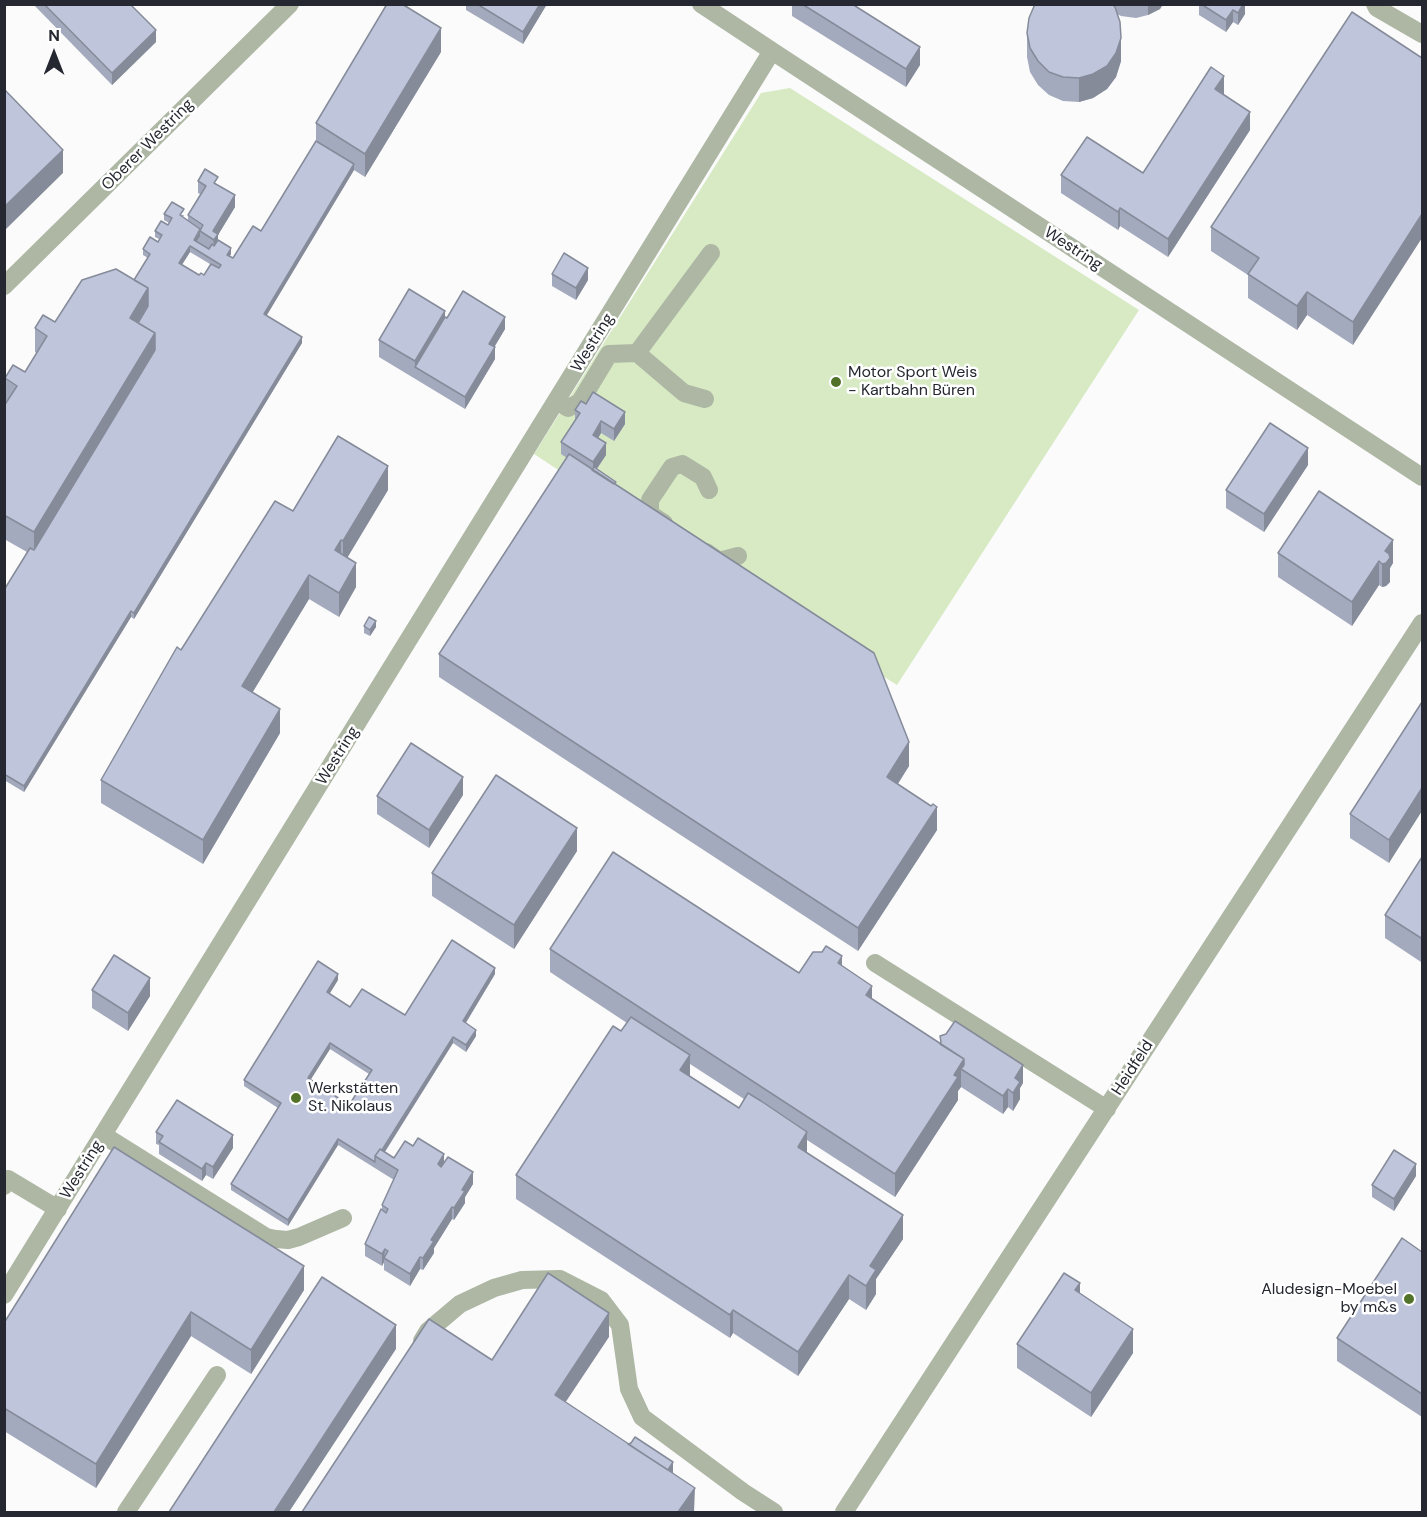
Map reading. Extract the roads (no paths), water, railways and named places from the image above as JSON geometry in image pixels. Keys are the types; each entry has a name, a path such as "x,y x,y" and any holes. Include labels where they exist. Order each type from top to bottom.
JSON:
{"street":[{"name":"Oberer Westring","path":"4,286 290,4"},
{"path":"701,4 772,51"},
{"path":"1375,4 1377,8 1422,34"},
{"name":"Westring","path":"4,1295 772,51 1422,477"},
{"path":"637,353 711,253"},
{"path":"557,401 568,408 580,402 609,354 637,353 684,393 705,399"},
{"path":"709,490 703,477 682,464 672,467 650,500 650,514 718,561 738,556"},
{"name":"Heidfeld","path":"844,1512 1422,623"},
{"path":"875,963 1107,1109"},
{"path":"103,1134 266,1237 288,1240 343,1218"},
{"path":"4,1186 8,1179 57,1209"},
{"path":"410,1360 428,1331 460,1304 494,1288 522,1280 560,1280 602,1300 621,1325 629,1389 642,1417 743,1492 774,1512"},
{"path":"126,1512 217,1374"}],"place":[{"name":"Motor Sport Weis - Kartbahn Büren","path":"836,382"},
{"name":"Werkstätten St. Nikolaus","path":"296,1098"},
{"name":"Aludesign-Moebel by m&s","path":"1409,1299"}]}
